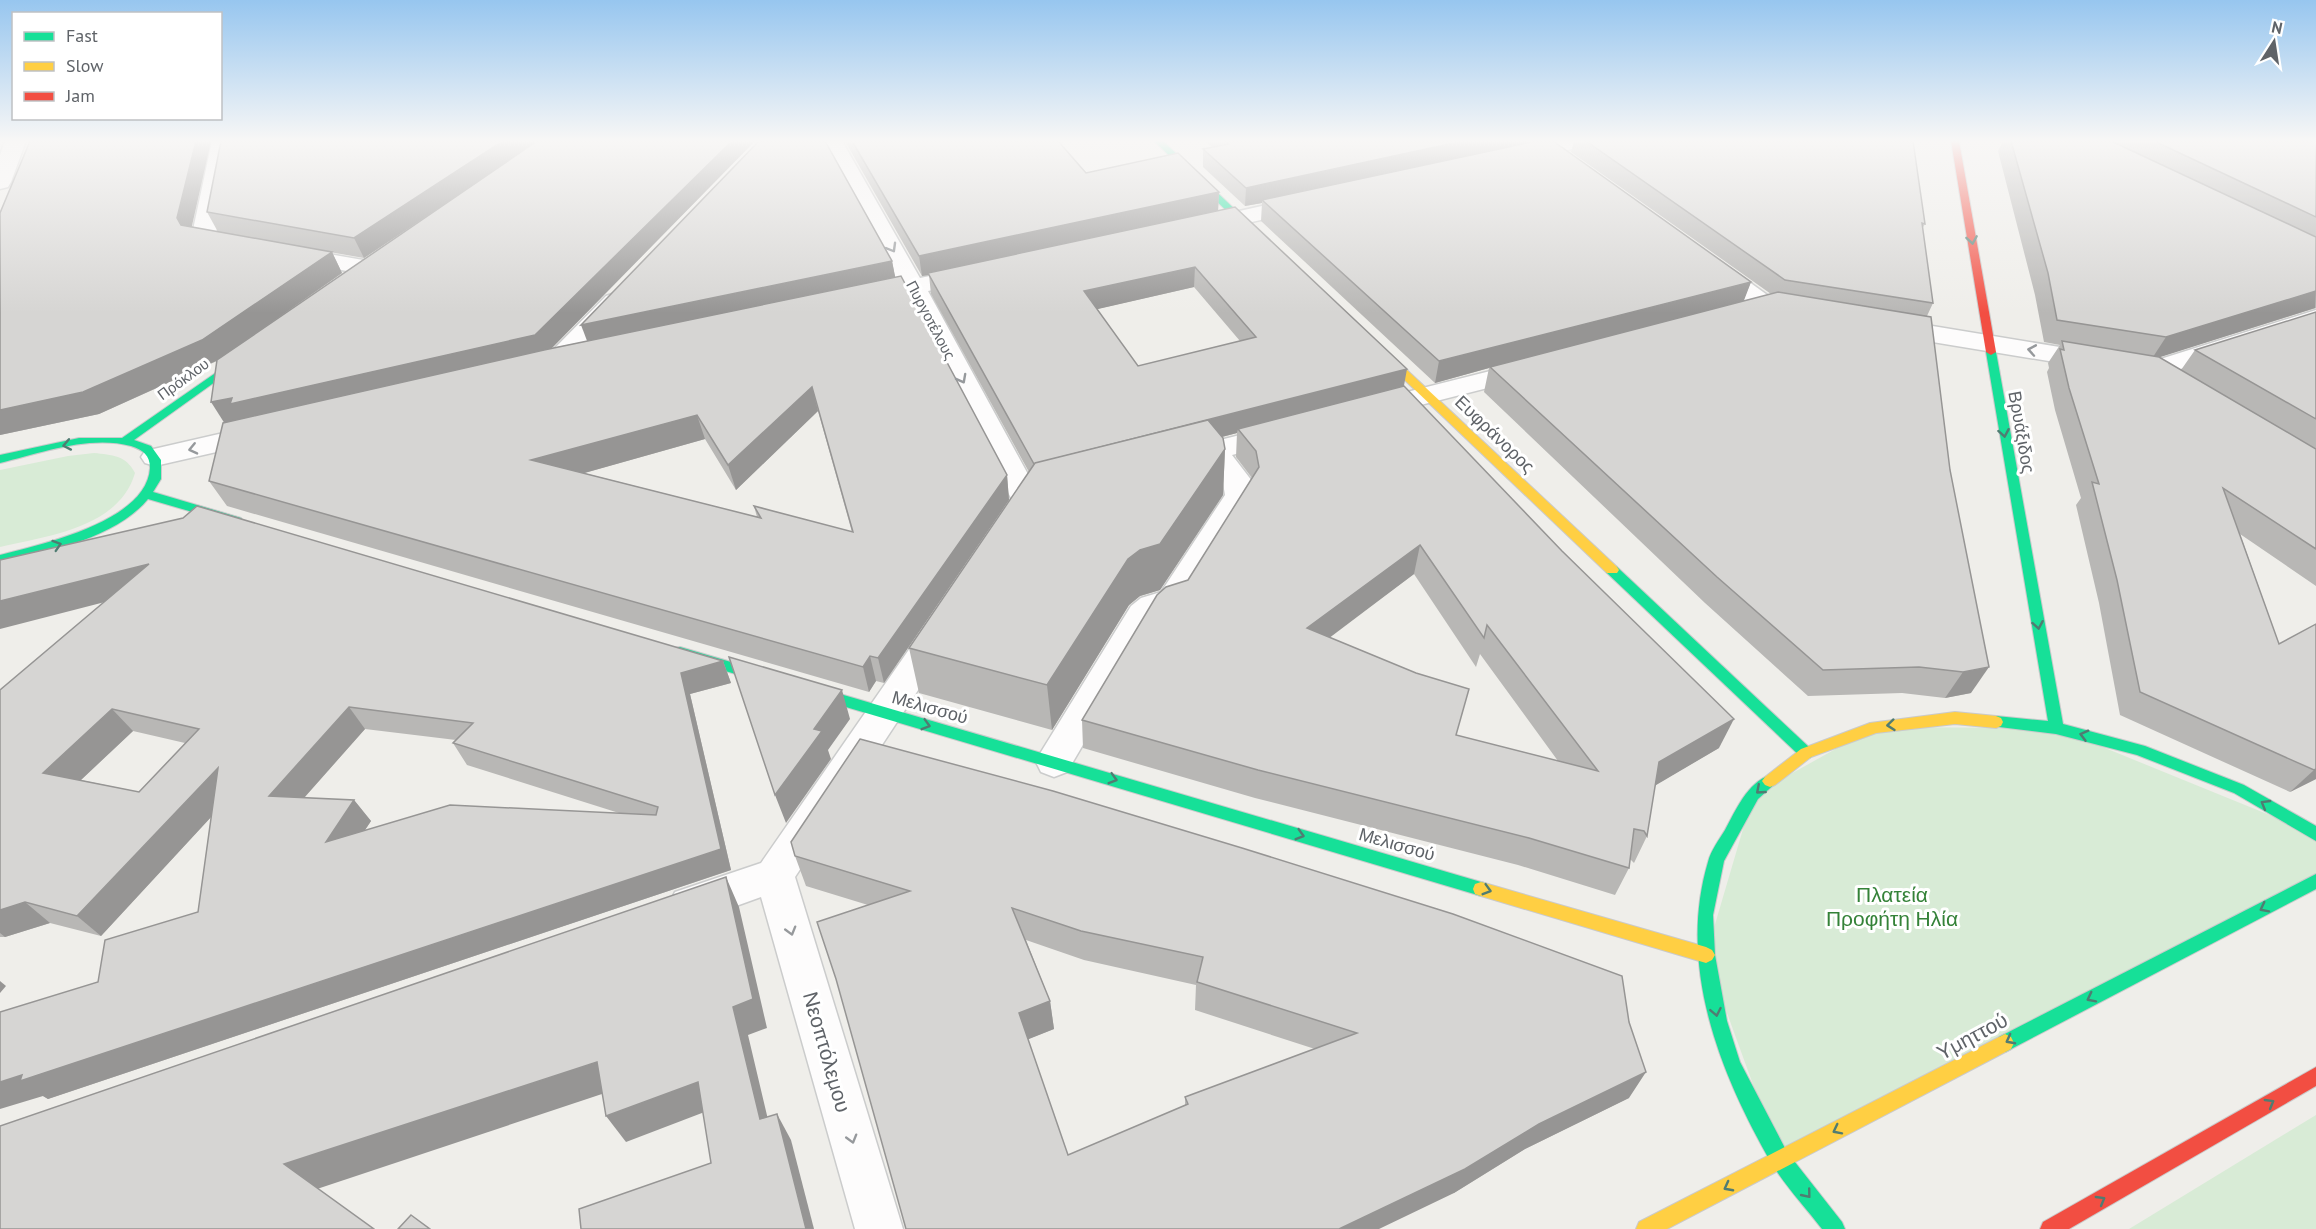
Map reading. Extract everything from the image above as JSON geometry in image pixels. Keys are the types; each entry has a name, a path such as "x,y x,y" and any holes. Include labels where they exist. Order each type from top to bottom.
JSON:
{"main road":[{"path":"1219,198 1274,250"},
{"name":"Βρυάξιδος","path":"1965,198 2056,728"},
{"path":"350,282 373,265"},
{"name":"Ευφράνορος","path":"1367,338 1806,753"},
{"name":"Πρόκλου","path":"125,441 263,343"},
{"path":"0,459 71,444 100,440 125,441 144,447 155,457 158,472 150,489 133,507 107,524 77,538 0,559"},
{"path":"144,494 254,526"},
{"name":"Μελισσού","path":"670,650 1706,955"},
{"path":"1835,1229 1780,1159 1732,1065 1718,1021 1706,955 1705,915 1716,860 1753,795 1806,753 1875,727 1955,718 2056,728 2140,750 2239,789 2316,834"},
{"name":"Υμηττού","path":"1647,1229 2316,881"},
{"path":"2050,1229 2316,1076"}],"street":[{"path":"211,198 203,239 373,265"},
{"name":"Πυργοτέλους","path":"864,198 1037,497 1007,529"},
{"path":"1181,231 1329,198"},
{"path":"1691,252 1779,308 1734,315"},
{"path":"844,302 995,270"},
{"path":"600,354 542,367 627,288"},
{"path":"2152,370 2316,318"},
{"path":"1872,324 2152,370 2183,389"},
{"path":"1375,409 1553,363"},
{"path":"155,457 287,427"},
{"path":"1158,466 1305,427"},
{"path":"1054,762 1143,614 1153,606 1173,600 1240,495 1237,481 1213,451"},
{"path":"651,918 775,875 956,607"},
{"name":"Νεοπτόλεμου","path":"775,875 879,1229"}],"green space":[{"path":"94,453 113,455 123,459 135,473 127,492 114,506 98,518 79,526 39,539 0,547 0,470"},
{"name":"Πλατεία Προφήτη Ηλία","path":"1875,727 2056,728 2316,834 2316,881 1780,1159 1706,955 1753,795"},
{"path":"2316,1115 2316,1229 2129,1229"}],"building":[{"path":"6,198 182,198 177,218 181,225 332,252 202,340 83,392 0,410 0,213"},
{"path":"210,198 415,198 354,238 207,212"},
{"path":"453,198 674,198 535,335 230,404 232,398 211,402 217,360"},
{"path":"704,198 857,198 892,261 581,325"},
{"path":"885,198 1189,198 919,256"},
{"path":"1634,198 1751,282 1439,361 1262,200"},
{"path":"1668,198 1921,198 1925,224 1922,223 1933,303 1785,280"},
{"path":"2027,198 2233,198 2316,237 2316,291 2166,337 2057,320 2048,273"},
{"path":"2276,198 2316,198 2316,217"},
{"path":"1235,207 1407,369 1034,464 928,273","holes":["1195,267 1256,337 1138,366 1084,291"]},
{"path":"901,276 1007,475 878,658 870,656 863,667 209,481 223,423 544,350","holes":["812,387 853,532 754,506 761,518 531,460 697,415 728,465"]},
{"path":"1778,292 1931,317 1950,470 1989,667 1963,672 1919,667 1823,670 1717,577 1490,367"},
{"path":"2316,312 2316,419 2195,350"},
{"path":"2062,341 2159,357 2316,449 2316,549 2223,488 2279,644 2316,624 2316,769 2140,692 2117,580 2092,482 2099,484 2069,388 2060,349 2064,350"},
{"path":"1404,386 1562,551 1734,719 1659,762 1647,836 1644,831 1634,829 1629,868 1529,838 1258,770 1082,720 1157,595 1166,587 1188,580 1259,467 1256,451 1238,429","holes":["1420,545 1484,638 1487,625 1598,771 1456,735 1469,689 1416,673 1307,628"]},
{"path":"1208,420 1223,438 1225,449 1160,544 1140,550 1128,559 1047,685 909,648 1035,463"},
{"path":"197,506 723,661 681,673 721,849 20,1081 22,1075 0,1082 0,1012 98,982 105,940 198,912 218,768 77,916 25,902 0,910 0,690 149,564 0,601 0,560 183,518","holes":["349,707 473,723 453,743 658,807 656,815 450,805 326,842 354,800 269,796","112,709 199,729 139,792 43,773"]},
{"path":"729,657 842,690 814,729 822,731 775,795"},
{"path":"860,739 1053,791 1242,848 1453,914 1622,976 1629,1022 1646,1072 1539,1124 1465,1169 1339,1229 906,1229 836,979 817,922 910,891 795,856 791,842","holes":["1012,908 1081,931 1203,957 1197,982 1357,1033 1185,1097 1188,1104 1068,1155 1019,1013 1050,1001"]},
{"path":"726,877 753,999 733,1007 760,1119 777,1114 806,1229 581,1229 579,1209 711,1163 698,1082 606,1116 597,1062 284,1164 374,1229 0,1229 0,1126"},
{"path":"411,1215 430,1229 398,1229"}],"traffic: fast":[{"path":"1218,198 1261,239"},
{"path":"125,441 250,352"},
{"path":"1991,352 2056,728"},
{"path":"0,459 63,444 111,440 142,446 154,455 156,460 154,481 141,499 126,513 85,534 0,559"},
{"path":"144,494 237,521"},
{"path":"1612,570 1806,753"},
{"path":"680,652 1481,889"},
{"path":"1996,722 2056,728 2140,750 2239,789 2316,834"},
{"path":"1770,781 1753,795 1716,860 1705,915 1706,955 1718,1021 1732,1065 1780,1159 1835,1229"},
{"path":"2005,1043 2316,881"}],"traffic: slow":[{"path":"1373,344 1612,570"},
{"path":"1770,781 1806,753 1875,727 1955,718 1996,722"},
{"path":"1481,889 1706,955"},
{"path":"1646,1229 2005,1043"}],"traffic: jam":[{"path":"1965,198 1991,352"},
{"path":"2050,1229 2316,1076"}]}
